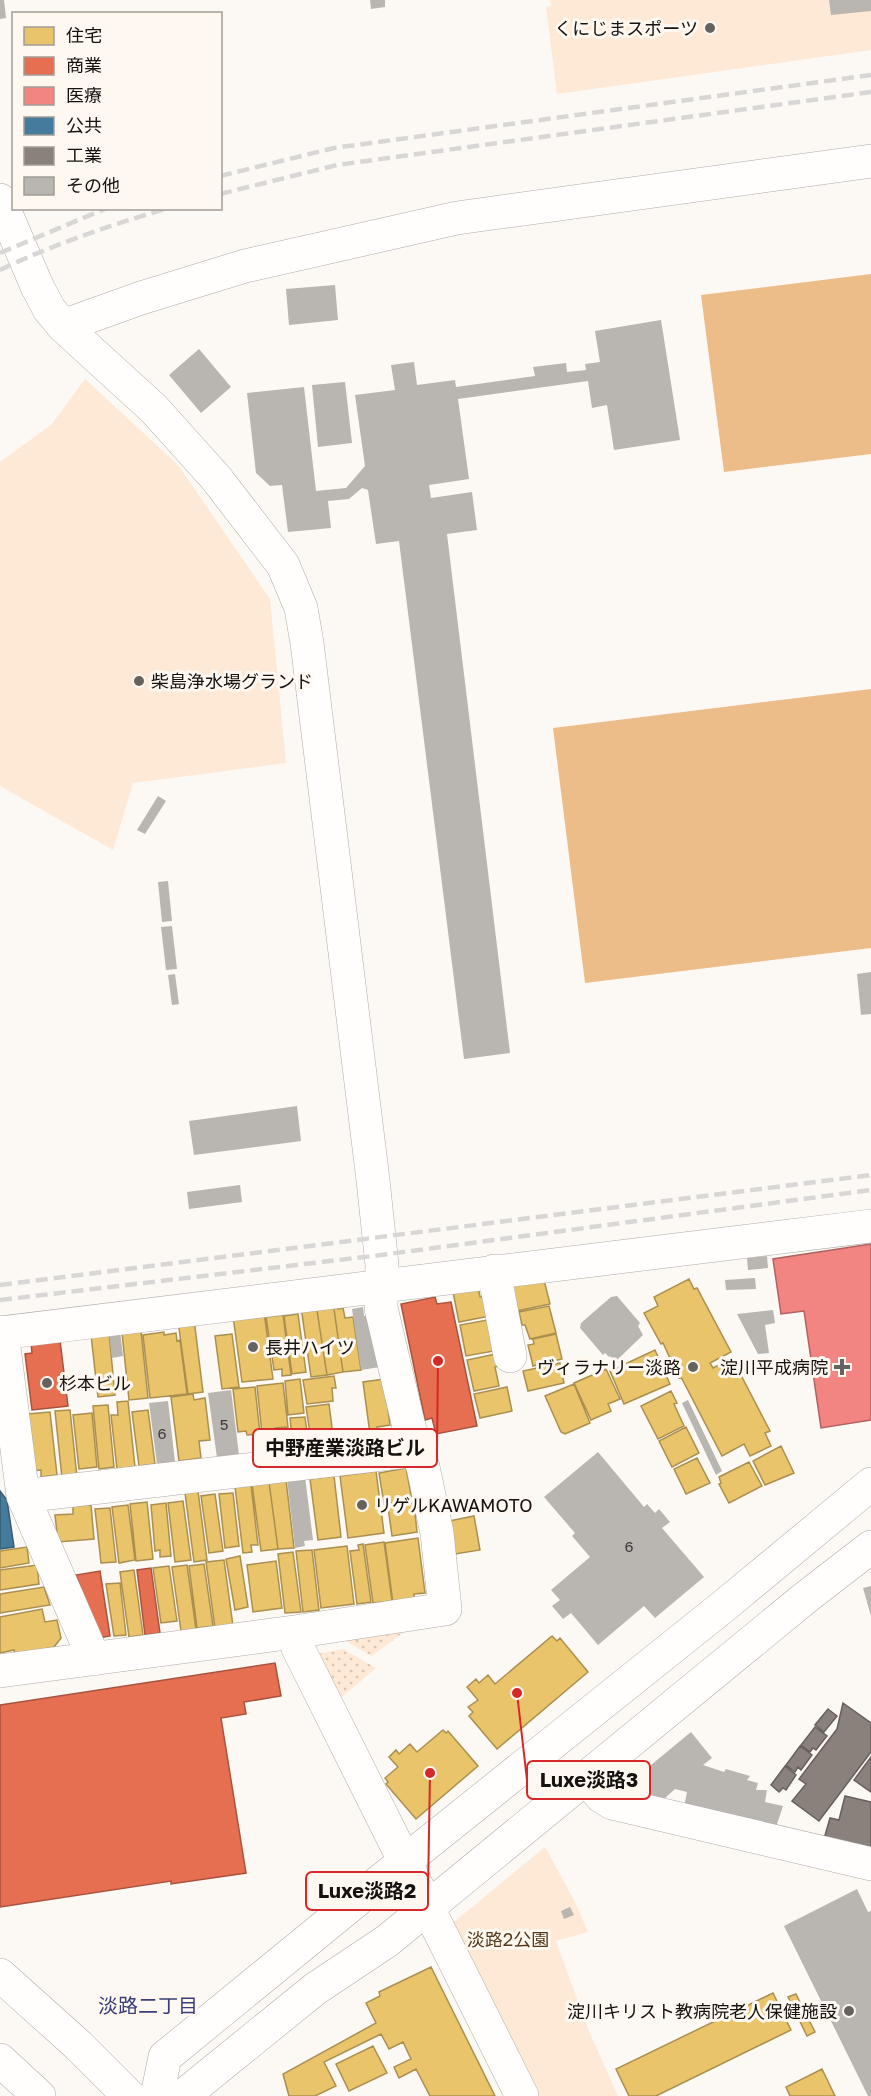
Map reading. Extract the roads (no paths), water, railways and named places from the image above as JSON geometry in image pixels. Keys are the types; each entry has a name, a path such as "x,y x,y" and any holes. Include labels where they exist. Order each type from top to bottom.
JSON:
{"street":[{"path":"63,326 141,298 245,267 457,218 871,161"},
{"path":"0,200 49,309 63,326 154,409 216,478 283,565 301,608 374,1180 382,1265 381,1308 409,1427 423,1467 438,1533 445,1609 294,1632 0,1671"},
{"path":"94,1659 14,1476 1,1332 871,1226"},
{"path":"494,1271 510,1356"},
{"path":"14,1476 417,1450"},
{"path":"99,2065 122,2075 141,2076 160,2081 165,2057 871,1484"},
{"path":"183,2096 315,1989 387,1941 805,1598 871,1547 841,1508"},
{"path":"294,1632 298,1648 522,2096"},
{"path":"529,1762 560,1799"},
{"path":"587,1778 601,1796 612,1803 871,1864"},
{"path":"0,1975 99,2065 129,2096"},
{"path":"0,2060 39,2096"}],"railway":[{"path":"222,176 334,148 871,75"},
{"path":"222,194 337,165 871,92"},
{"path":"0,253 102,210"},
{"path":"0,270 83,236 161,210"},
{"path":"0,1285 871,1175"},
{"path":"0,1300 381,1255 871,1190"}],"place":[{"name":"くにじまスポーツ","path":"710,28"},
{"name":"柴島浄水場グランド","path":"139,681"},
{"name":"長井ハイツ","path":"253,1347"},
{"name":"中野産業淡路ビル","path":"438,1361"},
{"name":"ヴィラナリー淡路","path":"693,1367"},
{"name":"淀川平成病院","path":"842,1367"},
{"name":"杉本ビル","path":"47,1383"},
{"name":"リゲルKAWAMOTO","path":"362,1505"},
{"name":"Luxe淡路3","path":"517,1693"},
{"name":"Luxe淡路2","path":"430,1773"},
{"name":"淀川キリスト教病院老人保健施設","path":"849,2011"}],"district":[{"name":"淡路二丁目","path":"148,2005"}],"park label":[{"name":"淡路2公園","path":"508,1939"}]}
